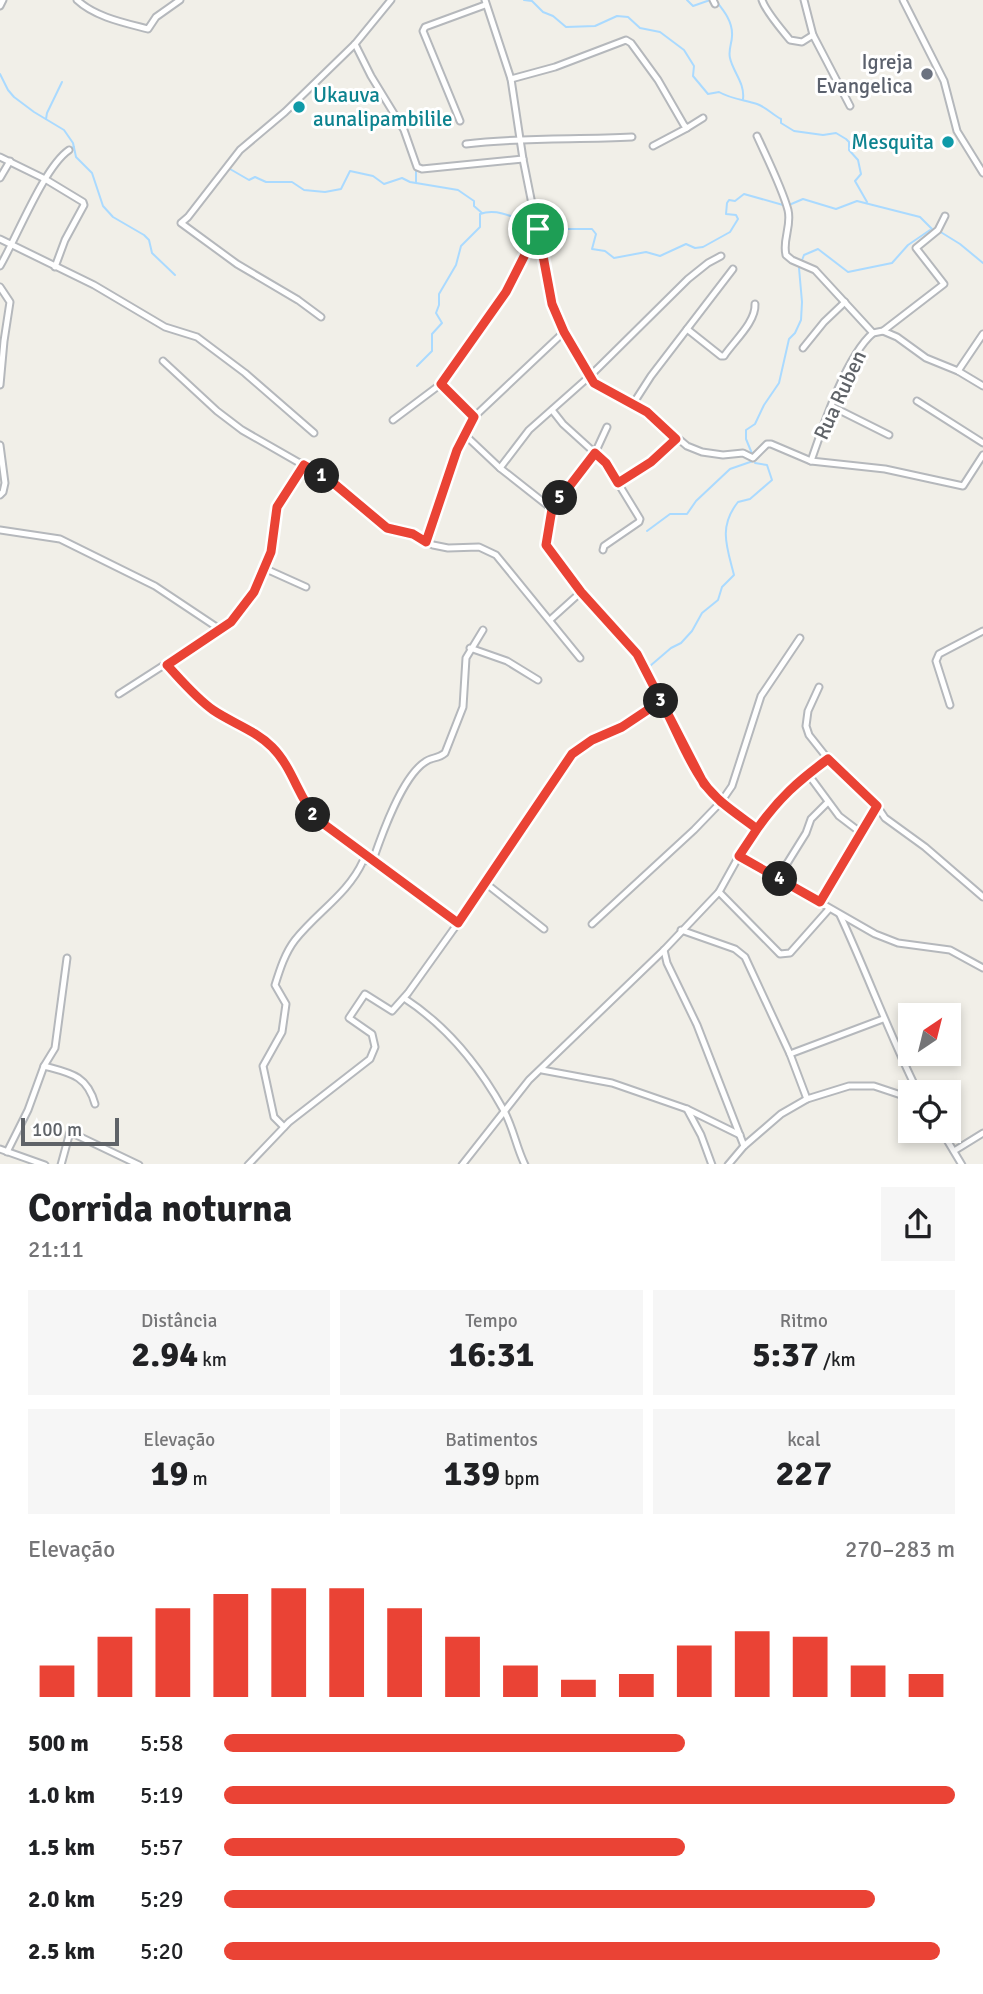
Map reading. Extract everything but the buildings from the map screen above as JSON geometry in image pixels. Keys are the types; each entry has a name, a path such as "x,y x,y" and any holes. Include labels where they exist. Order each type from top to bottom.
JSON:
{"street":[{"path":"0,6 3,0"},
{"path":"77,0 99,13 148,29 156,17 180,0"},
{"path":"320,317 290,295 237,264 181,223 240,150 285,112 355,44 391,0"},
{"path":"762,0 769,15 777,20 790,40 803,42 813,35"},
{"path":"804,0 813,35 849,106"},
{"path":"903,0 943,81 957,131 983,173"},
{"path":"460,121 423,31 425,27 485,2 511,79 522,138 523,159 552,304 564,332 594,383 647,412 676,439 702,452 723,455 743,453 753,458 767,444 771,444 811,461 885,469 963,485 983,455"},
{"path":"511,79 555,67 626,40 631,43 657,80 687,128"},
{"path":"355,44 404,130 417,167 422,169 523,159"},
{"path":"653,146 703,118"},
{"path":"757,136 788,208 788,227 784,243 786,255 815,270 873,333 883,331"},
{"path":"466,144 522,138 632,137"},
{"path":"0,265 45,179 60,157 69,150"},
{"path":"0,157 45,179 84,205 65,240 55,267"},
{"path":"0,178 10,161"},
{"name":"Rua Ruben","path":"945,216 938,230 916,248 944,284 883,331 897,337 926,358 958,371 983,386"},
{"path":"393,420 441,384 506,292 538,229"},
{"path":"0,239 94,285 165,327 197,337 245,373 314,433"},
{"path":"500,468 529,430 591,375 684,283 721,256"},
{"path":"633,404 651,376 733,269"},
{"path":"0,287 10,302 0,385"},
{"path":"803,348 845,302"},
{"path":"687,329 724,356 751,318 755,304"},
{"path":"426,542 464,434 474,417 564,332"},
{"name":"Rua Ruben","path":"811,461 854,359 873,333"},
{"path":"958,371 983,334"},
{"path":"163,361 242,430 331,481 387,528 413,534 426,542 448,548 479,547 489,550 500,559 580,658"},
{"path":"441,384 474,417"},
{"path":"917,401 983,443"},
{"path":"833,407 889,435"},
{"path":"552,410 563,424 606,463 639,519 639,522 604,546 603,550"},
{"path":"607,427 595,453 552,509 546,545 581,592 637,654 704,784 721,802 757,829"},
{"path":"464,434 500,468 552,509"},
{"path":"618,483 651,462 676,439"},
{"path":"0,445 5,483 4,492 0,495"},
{"path":"118,694 231,622 254,592 266,569 277,507 304,465"},
{"path":"0,530 60,539 155,586 221,630"},
{"path":"266,569 306,587"},
{"path":"550,620 581,592"},
{"path":"373,860 394,805 423,763 442,756 452,738 463,707 466,658 483,630"},
{"path":"950,705 936,661 939,654 983,631"},
{"path":"592,924 721,802 732,786 761,696 800,638"},
{"path":"470,648 507,662 538,680"},
{"path":"167,665 211,709 255,733 270,745 283,759 307,807 317,819 458,923"},
{"path":"819,687 808,711 806,726 809,735 828,759 877,806 885,818 925,847 983,897"},
{"path":"248,1164 284,1127 370,1059 375,1047 372,1034 349,1018 365,994 392,1011 404,998 572,754 592,740 622,727 661,701"},
{"path":"461,1164 529,1080 664,950 719,892 739,856 774,804 795,783 828,759"},
{"path":"808,774 839,816 860,832"},
{"path":"778,878 811,819 828,802"},
{"path":"820,902 877,806"},
{"path":"739,856 829,909 898,943 950,950 983,968"},
{"path":"284,1127 274,1117 263,1066 282,1032 286,1004 275,985 284,959 296,939 352,883 363,861 373,860"},
{"path":"484,882 544,929"},
{"path":"719,892 780,954 790,953 829,909"},
{"path":"840,915 866,971 883,1019 912,1080"},
{"path":"681,930 735,949 745,957 790,1054 807,1099"},
{"path":"664,950 667,963 712,1061 744,1146"},
{"path":"7,1152 28,1110 44,1066 55,1048 67,958"},
{"path":"404,998 422,1009 467,1053 504,1110 525,1164"},
{"path":"790,1054 883,1019"},
{"path":"44,1066 80,1078 92,1092 95,1104"},
{"path":"542,1070 612,1083 687,1109 741,1135"},
{"path":"728,1164 744,1146 781,1114 807,1099 849,1086 874,1086 898,1094"},
{"path":"687,1109 712,1164"},
{"path":"61,1164 70,1132 139,1164"},
{"path":"954,1151 983,1133"},
{"path":"949,1143 962,1164"},
{"path":"0,1149 45,1164"}],"waterway":[{"path":"524,0 532,1 566,27 595,26 617,16 628,17 640,28 660,32 684,50 694,66 693,76 708,94 719,92 760,105 794,131 823,135 836,133 849,142 849,150 858,160 861,174 855,181 867,202"},
{"path":"687,0 693,6 710,0"},
{"path":"716,1 731,26 730,55 742,88 743,99"},
{"path":"0,74 14,97 64,130 73,143 76,157 92,173 103,206 113,217 144,235 149,240 152,253 175,275"},
{"path":"46,119 62,82"},
{"path":"61,154 74,147"},
{"path":"230,169 249,180 255,177 266,182 292,182 304,190 325,192 341,189 350,171 373,176 384,184 402,178 410,182 458,190 474,201 474,206 482,213"},
{"path":"416,170 416,182"},
{"path":"541,229 592,229 596,234 592,249 605,251 614,258 646,252 660,256 686,244 695,248 703,247 730,232 738,219 736,215 726,214 729,200 735,201 744,194 783,205"},
{"path":"789,205 803,199 836,209 857,201 920,217 932,229"},
{"path":"417,366 432,351 432,334 442,323 436,313 439,294 456,265 461,246 480,227 480,214 501,213 536,227"},
{"path":"753,456 746,439 746,430 755,424 779,383 789,339 801,320 799,268 804,255 818,249 848,272 892,263 908,245 930,230"},
{"path":"939,231 983,263"},
{"path":"647,531 670,514 687,514 696,501 730,469 753,461"},
{"path":"650,666 681,643 692,631 702,613 718,600 722,587 734,575 726,537 728,520 738,502 750,499 772,480 767,465 755,463"}],"place":[{"name":"Igreja Evangelica","path":"927,74"},
{"name":"Ukauva aunalipambilile","path":"299,107"},
{"name":"Mesquita","path":"948,142"}],"route":[{"path":"538,229 506,292 441,384 474,417 457,450 426,542 413,534 387,528 331,481 304,465 277,507 271,552 254,592 231,622 167,665 211,709 255,733 270,745 283,759 307,807 317,819 458,923 572,754 592,740 622,727 661,701 688,756 704,784 721,802 757,829 774,804 795,783 828,759 877,806 820,902 739,856 757,829 721,802 704,784 637,654 581,592 546,545 552,509 595,453 606,463 618,483 651,462 676,439 647,412 594,383 564,332 552,304 538,229"}]}
